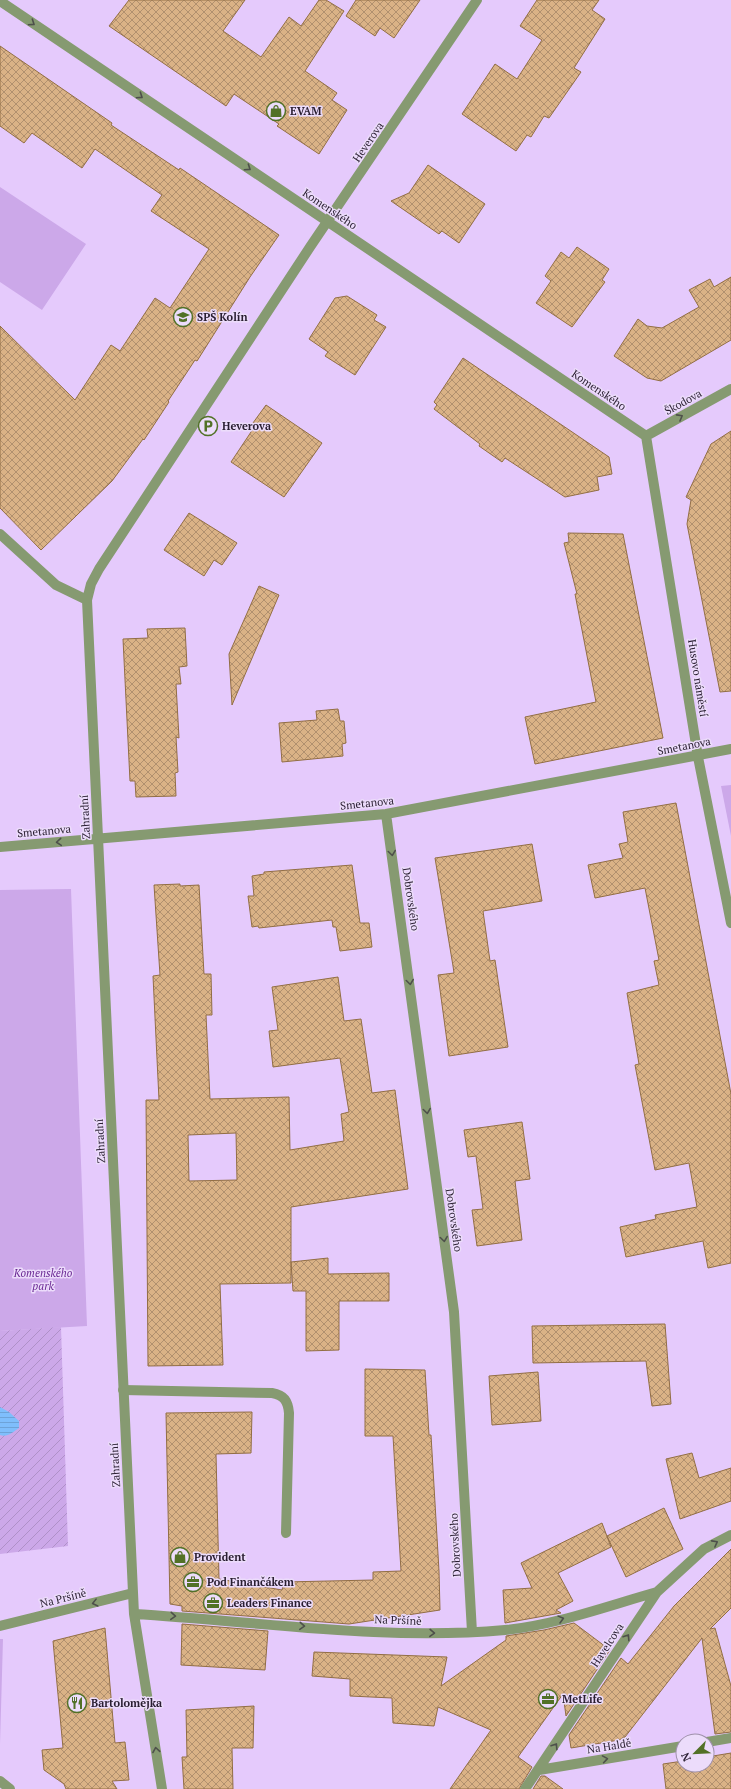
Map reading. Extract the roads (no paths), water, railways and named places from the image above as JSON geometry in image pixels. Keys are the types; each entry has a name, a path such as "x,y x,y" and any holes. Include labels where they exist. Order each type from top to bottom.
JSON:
{"street":[{"name":"Heverova","path":"87,600 91,584 99,569 328,222 477,0"},
{"name":"Komenského","path":"0,2 646,436"},
{"name":"Škodova","path":"646,436 731,389"},
{"name":"Husovo náměstí","path":"646,436 698,757 731,924"},
{"path":"0,534 56,584 87,600"},
{"name":"Zahradní","path":"87,600 134,1614 162,1789"},
{"name":"Smetanova","path":"0,847 386,814 698,757 731,749"},
{"name":"Dobrovského","path":"386,814 454,1312 472,1632"},
{"path":"123,1390 272,1393 279,1394 284,1398 288,1404 289,1413 286,1533"},
{"name":"Havelcova","path":"525,1789 657,1592 704,1549 731,1535"},
{"name":"Na Pršíně","path":"134,1614 355,1630 441,1633 472,1632 506,1630 539,1624 657,1592"},
{"name":"Na Pršíně","path":"0,1626 133,1593"},
{"path":"715,1741 731,1738"},
{"name":"Na Haldě","path":"539,1770 675,1747"},
{"path":"0,1781 10,1789"}],"water":[{"path":"0,1407 9,1412 19,1421 19,1428 5,1436 0,1435"}],"place":[{"name":"EVAM","path":"276,111"},
{"name":"SPŠ Kolín","path":"183,317"},
{"name":"Heverova","path":"208,426"},
{"name":"Provident","path":"180,1557"},
{"name":"Pod Finančákem","path":"193,1582"},
{"name":"Leaders Finance","path":"213,1603"},
{"name":"MetLife","path":"548,1699"},
{"name":"Bartolomějka","path":"77,1703"}],"park label":[{"name":"Komenského park","path":"43,1279"}]}
